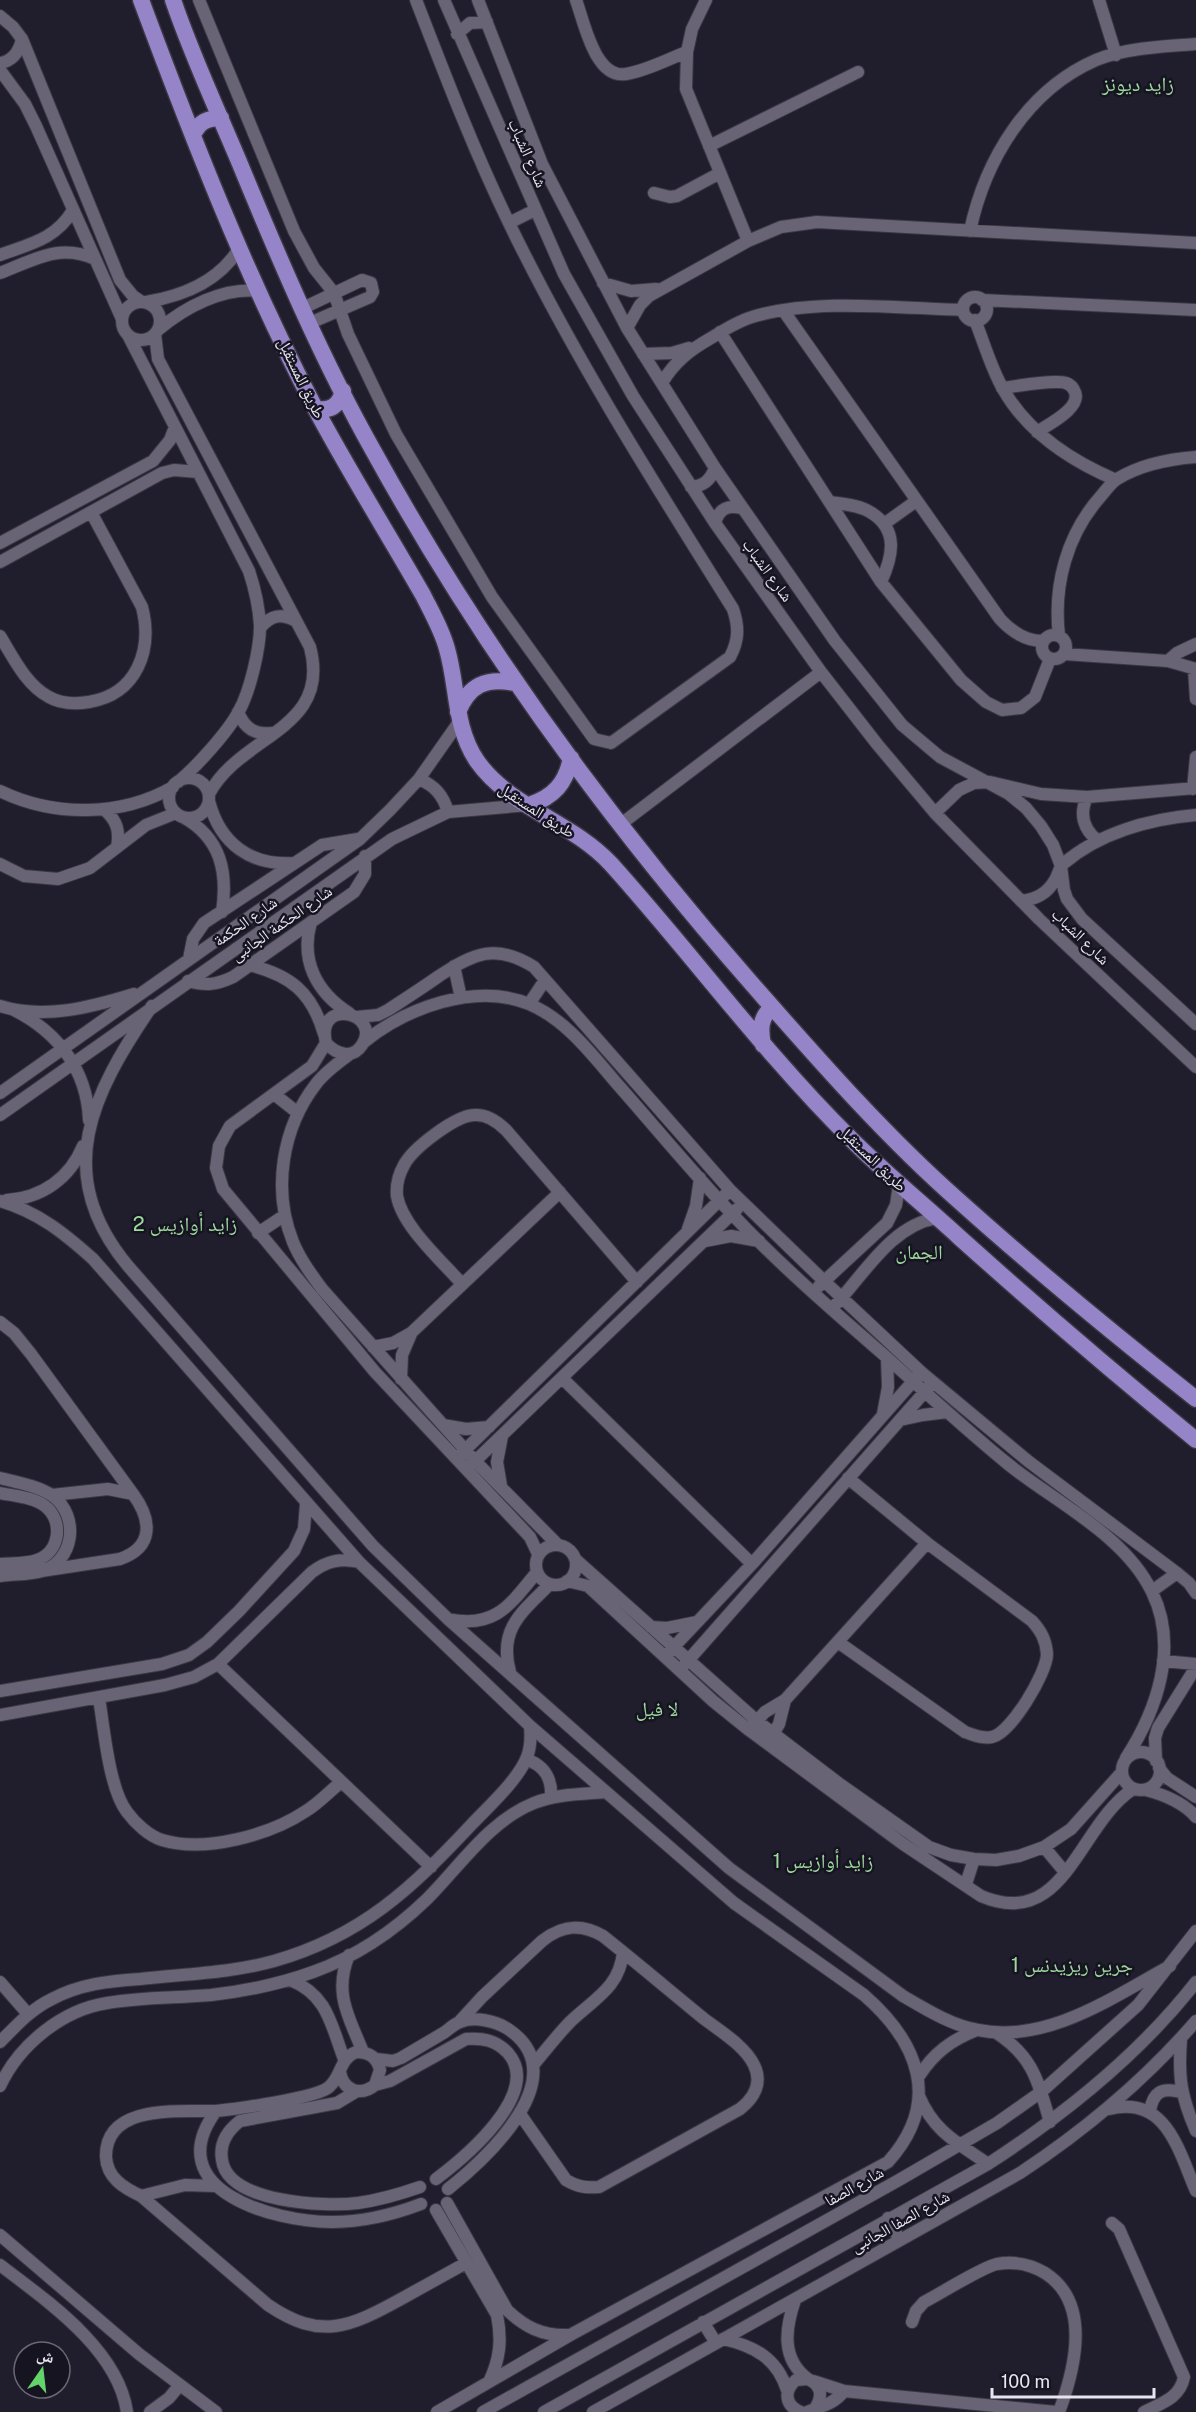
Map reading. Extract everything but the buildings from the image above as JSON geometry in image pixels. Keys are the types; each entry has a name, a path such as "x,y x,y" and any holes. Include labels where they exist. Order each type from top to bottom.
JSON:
{"main road":[{"name":"طريق المستقبل","path":"141,0 192,135 240,248 315,408 423,595 437,624 449,656 458,717 465,743 492,780 509,795 571,830 608,862 763,1045 849,1137 899,1185 1109,1370 1196,1440"},
{"name":"طريق المستقبل","path":"173,0 306,316 371,448 429,549 515,683 621,825 700,924 827,1069 951,1193 1043,1277 1196,1399"},
{"path":"192,135 195,129 206,120 221,118"},
{"path":"315,408 330,409 336,405 343,391"},
{"path":"458,717 463,699 480,685 501,680 515,683"},
{"path":"529,805 548,797 562,784 571,758"},
{"path":"763,1045 761,1024 765,1014 772,1007"},
{"path":"1109,1370 1123,1362 1128,1352 1128,1345"},
{"path":"1150,1403 1151,1392 1158,1384 1164,1382 1176,1384"}],"street":[{"path":"199,0 294,231 314,268 334,293 348,334 396,434 492,597 594,739 611,744 730,657 738,637 737,622 733,609 647,474 541,286 509,223 416,0"},
{"name":"شارع الشباب","path":"444,0 564,274 598,336 715,523 821,672 935,813 1021,901 1196,1067"},
{"name":"شارع الشباب","path":"478,0 542,164 603,283 627,328 741,508 835,641 902,725 940,757 990,782 1026,808 1041,825 1061,866 1064,891 1082,919 1196,1024"},
{"path":"576,0 596,54 602,65 612,73 625,74 687,52"},
{"path":"706,0 697,16 687,52 686,89 748,241"},
{"path":"1099,0 1116,55"},
{"path":"0,16 22,39 120,280 133,296 154,307 159,314 160,322 156,332 158,358 310,647 314,664 314,682 308,700 298,714 228,768 215,783 202,814 189,818 179,815 146,825 90,868 58,879 24,876 0,864"},
{"path":"457,34 470,23 487,22"},
{"path":"0,63 13,57 20,49 22,39"},
{"path":"970,231 976,201 993,160 1005,140 1030,108 1061,81 1096,60 1196,44"},
{"path":"0,70 25,104 122,319 123,328 249,571 260,628 249,684 238,712 202,759 176,784 170,801 179,815 192,822 208,837 223,864 225,880 222,912"},
{"path":"709,146 858,72"},
{"path":"654,193 670,197 677,196 720,173"},
{"path":"0,255 48,237 63,225 73,210"},
{"path":"509,223 535,210"},
{"path":"627,328 640,305 661,289 748,241 781,227 817,222 1196,243"},
{"path":"122,319 128,306 164,299 212,279 228,265 240,248"},
{"path":"0,273 55,252 69,251 95,259"},
{"path":"362,280 371,283 373,288 370,297 341,310 306,316 334,293 362,280"},
{"path":"603,283 631,291 661,289"},
{"path":"128,335 142,339 156,332 172,318 219,296 246,290 260,291"},
{"path":"982,300 986,309 985,315 975,320 967,318 963,305 973,297 982,300 1196,310"},
{"path":"662,384 677,361 720,332 750,318 783,310 840,307 963,310"},
{"path":"783,310 1000,619 1021,636 1033,641 1043,641 1053,635 1059,636"},
{"path":"975,320 1002,388 1018,411 1037,432 1061,452 1087,468 1116,480"},
{"path":"720,332 881,582 961,680 986,702 1002,710 1021,708 1035,697 1050,659"},
{"path":"643,354 672,353 699,345"},
{"path":"1002,388 1059,382 1069,384 1076,392 1076,402 1070,409 1037,432"},
{"path":"0,543 153,461 170,440 175,427"},
{"path":"1050,659 1060,658 1064,654 1066,644 1059,636 1056,611 1059,582 1067,553 1079,526 1095,502 1116,480 1144,467 1175,459 1196,457"},
{"path":"691,487 704,484 709,480 715,468"},
{"path":"0,562 162,473 174,470 198,472"},
{"path":"884,524 916,501"},
{"path":"830,502 852,505 870,511 884,524 891,542 891,561 881,582"},
{"path":"715,523 717,515 723,508 732,506 741,508"},
{"path":"0,636 29,681 50,699 76,705 102,700 125,687 140,665 147,640 146,623 142,607 91,512"},
{"path":"18,533 26,548"},
{"path":"260,628 267,620 276,616 286,616 296,621"},
{"path":"1043,641 1042,651 1050,659"},
{"path":"1168,661 1177,652 1196,644"},
{"path":"1064,654 1168,661 1195,669 1196,699"},
{"path":"621,825 821,672"},
{"path":"238,712 243,723 251,730 262,734 273,733"},
{"name":"شارع الحكمة","path":"0,1093 360,839 418,779 458,717"},
{"path":"935,813 959,790 974,783 990,782 1041,794 1087,797 1194,789 1196,757"},
{"path":"0,791 15,799 44,807 75,811 105,810 156,795 176,784 193,779 206,787 221,831 242,852 268,862 295,863"},
{"path":"418,779 439,791 448,812"},
{"path":"1087,797 1082,811 1084,825 1098,841"},
{"name":"شارع الحكمة","path":"0,1115 392,839 448,812 529,805"},
{"path":"105,810 113,817 117,826 119,837 117,847"},
{"path":"1021,901 1035,899 1046,892 1054,882 1061,866 1098,841 1138,825 1196,815"},
{"path":"189,959 193,939 204,923 322,845 360,839"},
{"name":"شارع الحكمة الجانبى","path":"188,981 206,986 220,983 354,892 365,874 365,856"},
{"path":"311,922 307,936 310,965 328,996 363,1024 366,1033 364,1042"},
{"path":"538,1554 530,1536 471,1466 375,1372 258,1233 223,1189 216,1168 219,1146 230,1126 312,1066 325,1038 326,1025 332,1018 340,1013 368,1017 388,1010 469,957 486,953 503,953 519,958 534,967 730,1190 841,1298 921,1372 1028,1461 1177,1573 1189,1583 1196,1593"},
{"path":"249,965 268,970 301,989 315,1008 325,1038 332,1050 341,1054 350,1054"},
{"path":"454,966 461,998"},
{"path":"529,1004 545,980"},
{"path":"4,1007 45,1012 73,1010 144,992"},
{"path":"461,1455 442,1424 386,1363 305,1267 293,1242 285,1215 282,1168 288,1140 298,1113 315,1084 364,1042 383,1029 430,1005 461,998 495,997 529,1004 566,1028 732,1214 761,1242 924,1393 1010,1465 1118,1546 1138,1566 1152,1591 1163,1625 1163,1661 1155,1702 1126,1758 1122,1772 1071,1829 1044,1847 1019,1856 996,1860 951,1855 909,1834 770,1739"},
{"path":"152,1006 124,1052 89,1124 86,1138 86,1166 89,1193 97,1220 109,1244 306,1470 373,1546 448,1619 680,1827 729,1868 903,1996 951,2021 976,2030 995,2032 1047,2026 1072,2017 1170,1966"},
{"path":"4,1007 40,1025 64,1048 86,1092 89,1124"},
{"path":"274,1094 298,1113"},
{"path":"462,1284 410,1225 401,1210 397,1194 398,1177 404,1163 415,1152 452,1123 463,1117 475,1115 488,1117 507,1130 637,1282"},
{"path":"0,1201 18,1200 54,1185 74,1164 86,1138"},
{"path":"686,1233 696,1206 700,1178"},
{"path":"813,1291 887,1223 896,1205 899,1185"},
{"path":"461,1455 730,1190"},
{"path":"373,1347 393,1343 411,1333 560,1192"},
{"path":"0,1201 34,1213 50,1222 79,1246 112,1279 289,1485 359,1562 531,1726 665,1845 734,1903 864,1995 899,2031 911,2053 919,2076 919,2095 913,2124 907,2138 888,2162 572,2334 437,2412"},
{"path":"471,1466 743,1203"},
{"path":"258,1233 285,1215"},
{"path":"831,1309 900,1234 916,1224 937,1218"},
{"path":"701,1242 731,1236 761,1242"},
{"path":"112,1279 128,1266"},
{"path":"597,1320 609,1332"},
{"path":"0,1322 31,1354 133,1494 147,1519 144,1540 131,1555 120,1559 39,1566 0,1564"},
{"path":"401,1379 402,1355 411,1333"},
{"path":"882,1416 888,1388 887,1359"},
{"path":"375,1372 386,1363"},
{"path":"670,1652 752,1564 921,1372"},
{"path":"562,1378 752,1564"},
{"path":"684,1665 933,1382"},
{"path":"899,1420 923,1414 947,1412"},
{"path":"442,1424 466,1429 489,1427"},
{"path":"501,1487 497,1462 502,1436"},
{"path":"471,1466 501,1487 558,1545 571,1552 575,1559 651,1627 670,1652"},
{"path":"289,1485 306,1470"},
{"path":"0,1478 43,1496 58,1530 52,1548 39,1566 0,1576"},
{"path":"838,1642 965,1732 978,1737 993,1737 1005,1731 1044,1670 1047,1657 1046,1644 1041,1632 1032,1621 927,1543 848,1478"},
{"path":"0,1493 43,1496 108,1489 133,1494"},
{"path":"0,1691 162,1664 189,1655 207,1642 294,1551 304,1529 306,1504"},
{"path":"794,1517 805,1527"},
{"path":"753,1726 765,1712 786,1700 927,1543"},
{"path":"558,1545 551,1545 538,1554 536,1560 537,1572 549,1584 562,1584 567,1581 573,1575 575,1559"},
{"path":"0,1714 99,1698 194,1677 218,1664 312,1572 334,1560 359,1562"},
{"path":"448,1619 471,1622 494,1616 508,1608 537,1572"},
{"path":"1152,1591 1177,1573"},
{"path":"567,1581 588,1586 670,1652 753,1726 903,1844 981,1896 999,1904 1019,1904 1038,1899 1053,1887 1118,1802 1133,1789"},
{"path":"510,1674 506,1651 510,1629 518,1616 549,1584"},
{"path":"651,1627 675,1627 699,1621"},
{"path":"1146,1790 1157,1781 1155,1738 1158,1728 1196,1665 1163,1661"},
{"path":"218,1664 431,1867"},
{"path":"70,1679 74,1702"},
{"path":"99,1698 116,1789 126,1811 141,1828 161,1840 191,1845 252,1836 280,1826 307,1811 341,1782"},
{"path":"770,1739 786,1700"},
{"path":"0,2042 28,2014 52,1999 76,1989 102,1982 210,1972 272,1962 331,1940 384,1908 431,1867 486,1809 526,1759 531,1726"},
{"path":"1126,1758 1145,1753 1177,1786 1196,1797"},
{"path":"526,1759 536,1763 549,1778 551,1797"},
{"path":"1122,1772 1127,1785 1133,1789 1146,1790 1169,1797 1196,1816"},
{"path":"0,2086 14,2063 29,2045 51,2026 80,2010 106,2003 213,1995 256,1989 314,1972 366,1946 407,1917 506,1819 519,1810 551,1797 606,1792"},
{"path":"665,1845 680,1827"},
{"path":"1044,1847 1065,1871"},
{"path":"966,1884 974,1859"},
{"path":"344,2059 356,2052 363,2052 375,2059 393,2061 401,2058 460,2021 542,1941 558,1930 578,1926 591,1929 623,1952 746,2054 754,2065 758,2077 751,2101 725,2119 609,2182 587,2188 576,2186 566,2180 520,2114"},
{"name":"شارع الصفا","path":"483,2412 961,2145 1041,2092 1138,2005 1196,1931"},
{"path":"534,2064 569,2023 612,1985 622,1964 623,1952"},
{"path":"349,1955 342,1976 342,1998 363,2052"},
{"path":"210,1972 213,1995"},
{"path":"290,1980 309,1989 324,2005 344,2059 335,2080 322,2092 240,2115 223,2140 220,2152 222,2165 228,2176 238,2185 292,2201 335,2204 379,2200 420,2187 436,2179 467,2153 495,2123 505,2110 518,2080 511,2056 502,2047 491,2040 472,2039 454,2044 398,2077 363,2091 357,2091 345,2085 340,2072"},
{"path":"0,1982 28,2014"},
{"path":"544,2412 988,2164 1050,2122 1124,2060 1160,2024 1196,1982"},
{"path":"448,2189 480,2163 520,2114 533,2081 534,2064 519,2037 506,2028 484,2020 460,2021"},
{"name":"شارع الصفا الجانبى","path":"593,2412 1020,2173 1066,2142 1107,2109 1196,2022"},
{"path":"919,2076 929,2060 943,2047 976,2030"},
{"path":"447,2031 454,2044"},
{"path":"995,2032 1025,2057 1035,2073 1050,2122"},
{"path":"1180,2039 1181,2092 1196,2131"},
{"path":"375,2059 380,2070 375,2085"},
{"path":"518,2080 533,2081"},
{"path":"1149,2111 1152,2100 1159,2092 1170,2089 1181,2092"},
{"path":"357,2091 337,2103 240,2115 216,2111 152,2113 122,2124 113,2133 108,2144 106,2158 117,2182 141,2196 268,2305 284,2317 303,2324 323,2327 343,2326 362,2320 466,2263"},
{"path":"919,2095 935,2125 988,2164"},
{"path":"1107,2109 1136,2106 1149,2111 1167,2128 1196,2191"},
{"path":"216,2111 203,2134 201,2148 207,2173 215,2186 243,2204 287,2217 333,2222 378,2217 422,2204"},
{"path":"888,2162 899,2180"},
{"path":"436,2179 441,2181 450,2195 442,2207"},
{"path":"141,2196 185,2185 215,2186"},
{"path":"420,2187 419,2199 426,2208 442,2207"},
{"path":"243,2204 250,2190"},
{"path":"442,2207 507,2310 520,2323 536,2331 554,2335 572,2334"},
{"path":"442,2207 466,2263 497,2315 501,2332 500,2350 496,2367 488,2383"},
{"path":"888,2218 899,2239"},
{"path":"1112,2223 1119,2229 1184,2377 1182,2387 1176,2396 1144,2412"},
{"path":"1,2234 179,2386 216,2412"},
{"path":"795,2300 789,2317 787,2335 789,2355 799,2372 811,2380 844,2391 960,2408 1058,2412 1073,2364 1074,2314 1067,2295 1053,2279 1036,2268 1015,2263 994,2264 924,2302 916,2311 912,2322"},
{"path":"0,2265 30,2288 101,2352 121,2385 128,2412"},
{"path":"703,2322 719,2341 741,2343 758,2351 773,2362 783,2376 791,2406 803,2411 827,2405 837,2400 844,2391"},
{"path":"773,2362 789,2355"},
{"path":"781,2412 787,2392 796,2380 811,2380"},
{"path":"803,2411 821,2393 811,2380"},
{"path":"150,2412 169,2398 179,2386"}],"district":[{"name":"زايد ديونز","path":"1138,84"},
{"name":"زايد أوازيس 2","path":"185,1224"},
{"name":"الجمان","path":"919,1252"},
{"name":"لا فيل","path":"657,1709"},
{"name":"زايد أوازيس 1","path":"823,1861"},
{"name":"جرين ريزيدنس 1","path":"1072,1965"}]}
